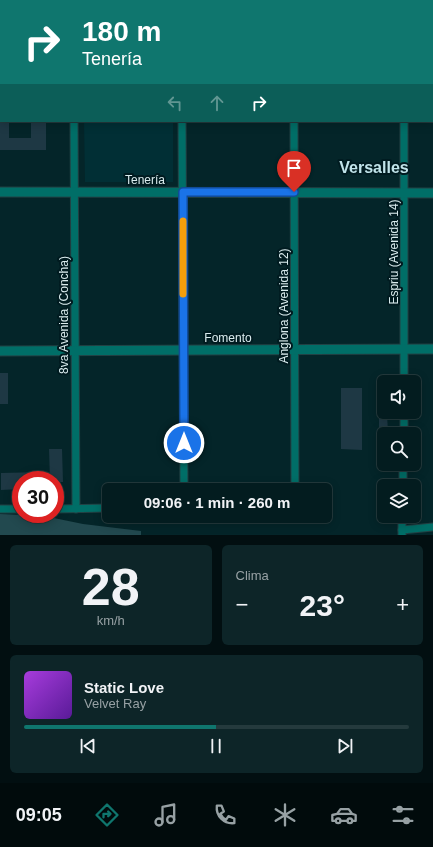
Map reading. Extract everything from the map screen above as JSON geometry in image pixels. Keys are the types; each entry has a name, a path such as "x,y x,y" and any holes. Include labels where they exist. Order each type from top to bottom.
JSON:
{"street":[{"name":"8va Avenida (Concha)","path":"74,122 76,509"},
{"path":"182,122 184,483"},
{"name":"Anglona (Avenida 12)","path":"294,122 296,349 295,483"},
{"name":"Espriu (Avenida 14)","path":"404,122 404,375"},
{"name":"Tenería","path":"0,192 433,193"},
{"name":"Fomento","path":"0,351 433,349"},
{"path":"64,509 102,508"},
{"path":"0,509 12,509"},
{"path":"402,532 433,527"}],"shaded area":[{"path":"84,122 173,122 173,182 85,182"},
{"path":"0,514 12,515 12,523 64,523 64,520 141,531 141,535 0,535"}],"building":[{"path":"0,122 9,122 9,138 31,138 31,122 46,122 46,150 0,150"},
{"path":"0,373 8,373 8,404 0,404"},
{"path":"341,388 362,388 362,450 341,449"},
{"path":"379,419 387,419 388,427 379,427"},
{"path":"49,449 62,449 63,471 50,471"},
{"path":"1,473 12,473 12,489 1,490"}],"slow traffic":[{"path":"183,221 183,294"}],"district":[{"name":"Versalles","path":"374,167"}],"route":[{"path":"184,443 183,192 294,192"}]}
